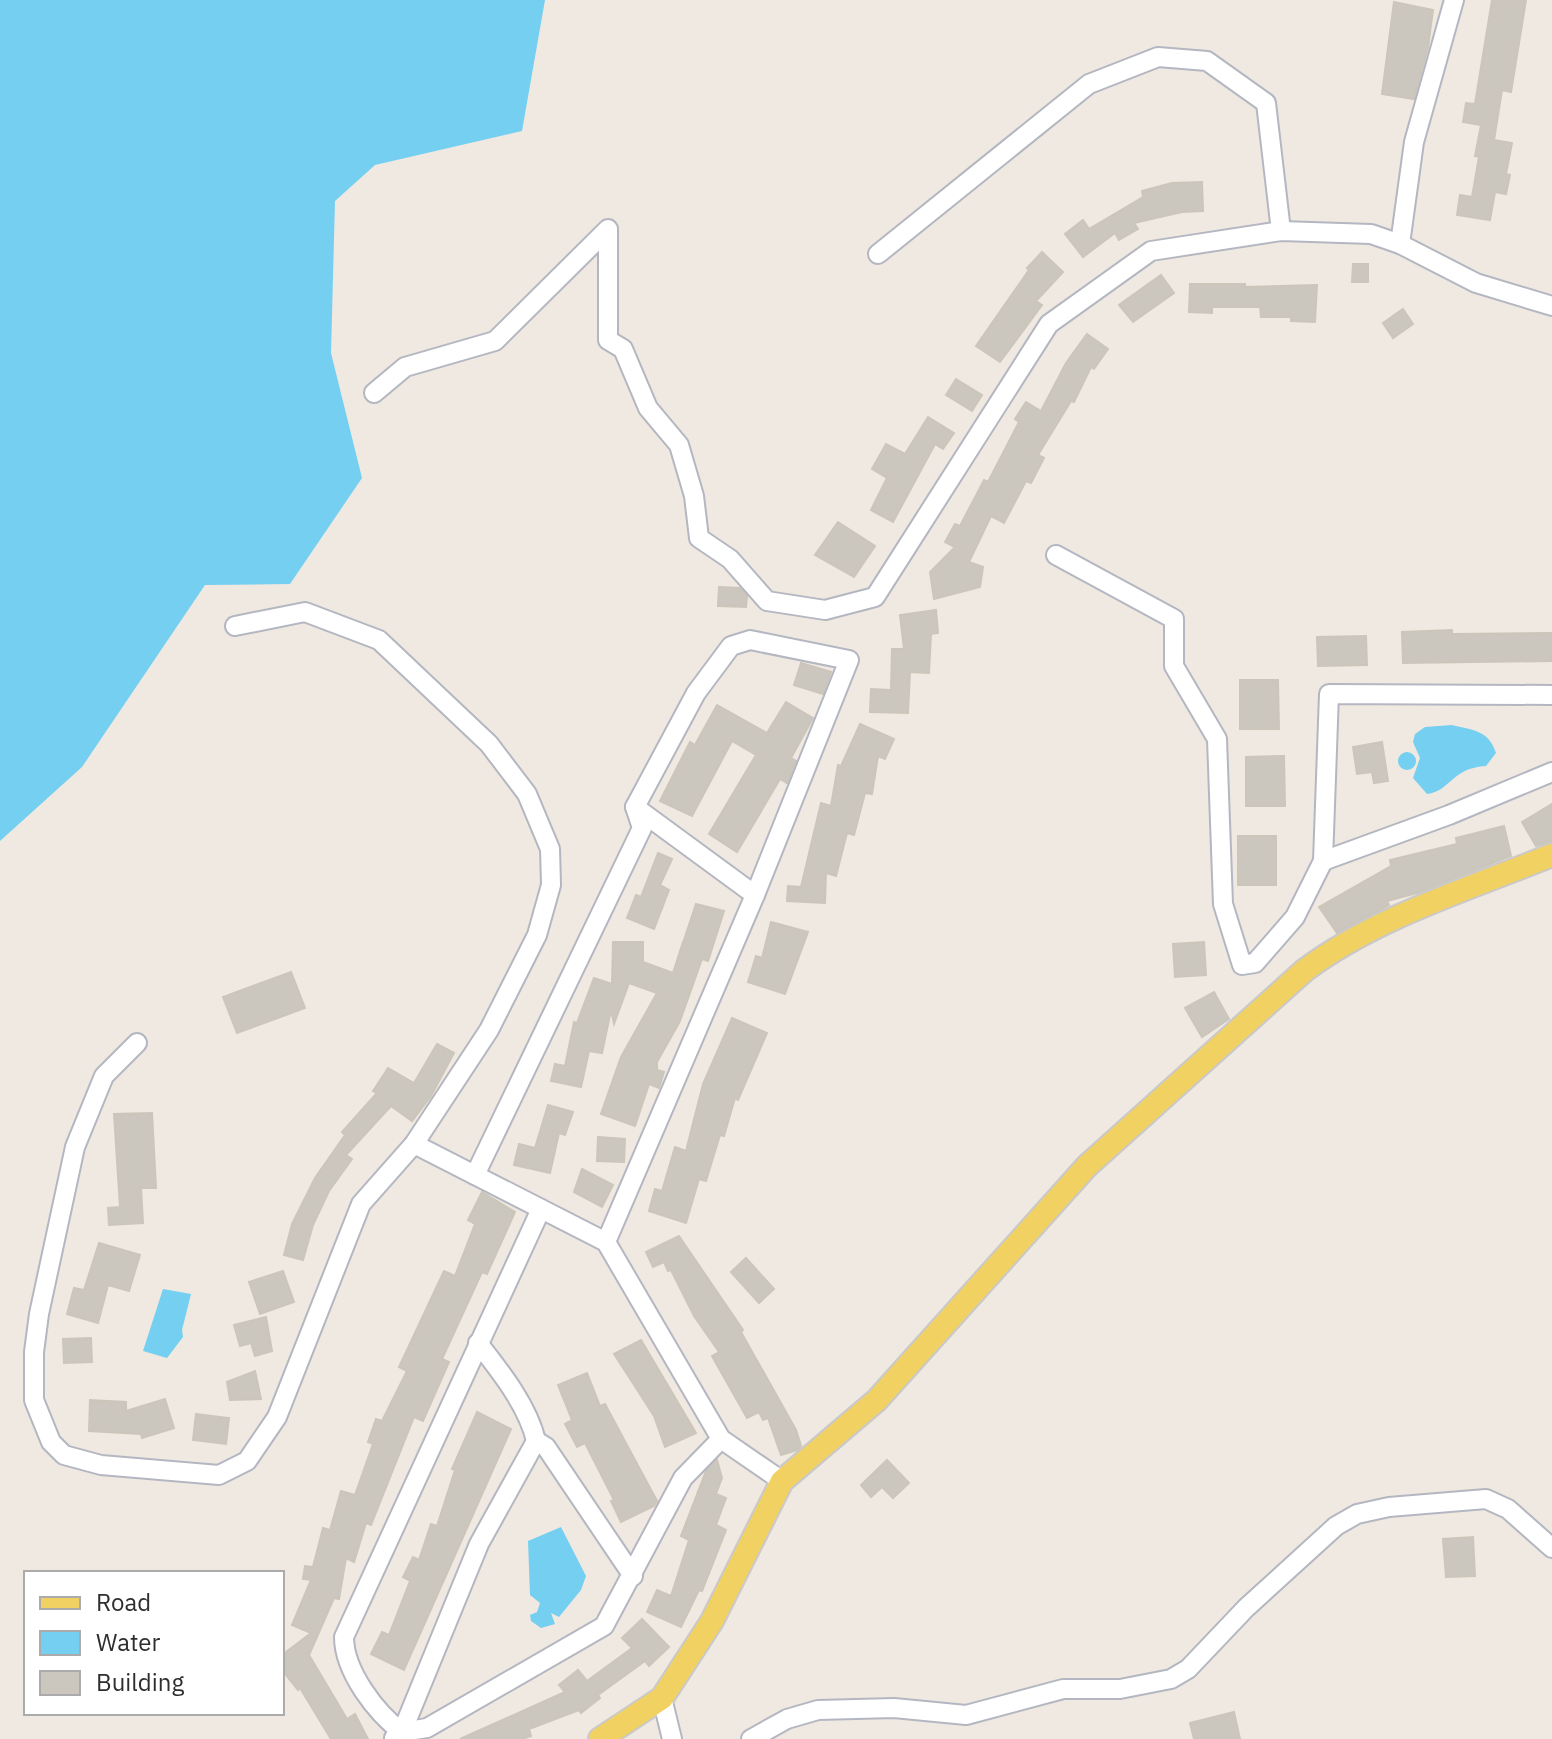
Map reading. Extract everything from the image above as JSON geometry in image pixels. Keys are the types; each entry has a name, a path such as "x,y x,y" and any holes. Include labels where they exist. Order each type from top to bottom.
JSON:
{"main road":[{"path":"600,1739 662,1698 712,1621 782,1481 877,1400 1087,1166 1305,970 1368,930 1552,855"}],"street":[{"path":"1400,244 1414,142 1454,0"},
{"path":"878,254 1089,84 1158,57 1207,61 1266,103 1281,231"},
{"path":"374,393 405,367 495,341 608,229 608,340 623,349 648,408 679,445 694,496 699,538 730,559 767,601 825,610 875,597 1049,324 1151,251 1281,231 1371,234 1400,244 1476,283 1552,306"},
{"path":"1056,555 1174,619 1174,666 1217,739 1223,904 1242,965 1255,963 1295,917 1323,861 1329,694 1552,695"},
{"path":"137,1043 104,1076 75,1147 39,1314 34,1352 34,1400 51,1442 64,1455 101,1465 188,1475 219,1475 247,1461 277,1417 361,1204 414,1144 489,1030 537,935 551,885 550,849 527,794 489,744 379,640 305,612 235,626"},
{"path":"475,1175 642,828 635,807 696,693 731,646 750,640 849,660 755,895 606,1242"},
{"path":"1323,861 1449,815 1552,772"},
{"path":"635,807 755,895"},
{"path":"414,1144 606,1242 721,1439 782,1481"},
{"path":"398,1735 384,1719 344,1655 344,1637 541,1209"},
{"path":"398,1735 479,1544 536,1441 533,1429 499,1369 478,1343"},
{"path":"398,1735 427,1728 604,1626 683,1478 721,1439"},
{"path":"536,1441 546,1447 633,1576"},
{"path":"751,1739 787,1719 818,1710 894,1708 966,1715 1063,1689 1120,1689 1171,1679 1188,1669 1246,1608 1336,1526 1357,1514 1389,1507 1486,1499 1508,1509 1552,1548"},
{"path":"662,1698 672,1739"}],"water":[{"path":"0,0 545,0 522,131 375,165 335,201 331,353 362,478 290,584 205,585 82,767 0,841"},
{"path":"1452,725 1484,735 1496,753 1486,766 1465,771 1441,789 1427,794 1413,778 1420,758 1413,742 1415,734 1425,727"},
{"path":"1407,752 1416,761 1407,770 1398,761"},
{"path":"163,1289 191,1294 183,1337 167,1358 143,1351"},
{"path":"561,1527 586,1576 581,1590 559,1617 551,1613 555,1624 541,1628 531,1621 530,1615 537,1612 540,1603 530,1595 528,1541"}],"building":[{"path":"1492,0 1526,0 1511,92 1502,90 1494,140 1512,143 1506,174 1510,175 1506,194 1495,192 1490,220 1457,215 1460,195 1472,197 1479,157 1475,156 1481,125 1463,122 1466,103 1475,104"},
{"path":"1394,2 1433,10 1428,47 1414,99 1382,94"},
{"path":"1202,182 1203,211 1182,212 1134,223 1138,229 1119,240 1115,233 1083,257 1065,234 1083,220 1089,229 1143,197 1142,191 1172,183"},
{"path":"1042,252 1063,272 1036,301 1042,305 1000,362 976,346 1029,270 1027,268"},
{"path":"1353,264 1368,264 1368,282 1352,282"},
{"path":"1161,275 1174,293 1133,322 1119,305"},
{"path":"1190,284 1245,284 1245,287 1317,285 1315,322 1291,321 1291,317 1261,317 1260,307 1212,307 1212,313 1189,312"},
{"path":"1403,309 1413,324 1393,338 1383,323"},
{"path":"1087,334 1108,349 1094,369 1091,367 1074,402 1071,401 1038,455 1044,458 1031,483 1026,481 1004,523 991,516 969,562 983,567 980,587 934,599 930,572 955,547 945,542 955,524 960,526 984,480 988,482 1019,422 1015,419 1026,402 1041,411 1066,363"},
{"path":"956,379 982,395 972,411 946,395"},
{"path":"928,417 954,433 943,449 935,444 893,522 871,510 887,478 872,469 886,444 905,454"},
{"path":"838,522 875,546 854,577 815,555"},
{"path":"719,587 740,588 747,596 746,607 718,606"},
{"path":"936,610 938,633 931,634 929,673 910,672 908,713 870,712 871,689 891,690 892,649 904,649 900,615"},
{"path":"1452,630 1452,634 1552,633 1552,661 1403,663 1402,632"},
{"path":"1366,636 1367,665 1318,666 1317,637"},
{"path":"801,663 831,672 823,694 794,685"},
{"path":"1240,680 1278,680 1279,729 1240,729"},
{"path":"786,702 813,718 791,758 796,761 787,783 780,779 737,852 709,834 756,755 732,741 692,816 660,801 690,742 695,745 717,705 767,733"},
{"path":"860,724 894,739 885,759 878,756 872,794 865,793 854,835 847,833 836,876 826,873 825,903 787,901 788,886 801,887 821,803 831,806 838,765 841,766"},
{"path":"1382,742 1388,781 1374,783 1372,772 1357,774 1353,747"},
{"path":"1284,756 1285,806 1246,806 1246,757"},
{"path":"1552,804 1552,841 1536,846 1522,822"},
{"path":"1504,826 1511,856 1417,893 1387,901 1389,905 1337,933 1319,907 1391,866 1390,860 1457,844 1456,838"},
{"path":"1238,836 1276,836 1276,885 1238,885"},
{"path":"658,853 672,859 660,885 669,890 654,929 627,918 636,895 641,897"},
{"path":"696,904 724,911 708,961 702,959 680,1021 657,1062 657,1070 664,1072 659,1088 649,1084 635,1126 601,1114 621,1057 657,993 629,983 614,1024 611,1010 602,1053 589,1051 581,1087 551,1081 555,1064 565,1066 574,1022 577,1023 594,978 612,984 613,942 643,942 643,962 673,973 683,942 690,942 684,940"},
{"path":"771,922 808,932 785,994 748,982 756,956 762,958"},
{"path":"1204,942 1206,975 1175,977 1173,944"},
{"path":"291,972 305,1008 237,1033 223,997"},
{"path":"1214,992 1229,1019 1202,1037 1185,1008"},
{"path":"732,1018 767,1033 738,1100 735,1098 706,1181 699,1179 686,1223 649,1211 655,1189 662,1191 675,1147 686,1151 703,1084"},
{"path":"437,1044 454,1053 431,1096 412,1121 391,1106 346,1155 352,1159 329,1191 313,1225 303,1260 284,1255 292,1224 315,1178 345,1135 342,1132 377,1093 373,1091 388,1068 414,1083"},
{"path":"548,1105 573,1112 565,1135 559,1133 550,1173 514,1165 519,1144 535,1148"},
{"path":"152,1113 156,1188 141,1188 143,1223 109,1225 108,1208 120,1207 114,1114"},
{"path":"598,1137 625,1139 624,1162 597,1161"},
{"path":"582,1169 613,1185 602,1207 574,1192"},
{"path":"482,1192 515,1212 487,1274 482,1272 442,1359 449,1362 423,1421 414,1417 371,1525 366,1523 354,1562 346,1558 339,1599 334,1598 309,1655 347,1719 355,1714 368,1739 331,1739 300,1688 298,1690 284,1672 284,1653 311,1633 292,1625 311,1580 303,1579 305,1566 313,1567 323,1528 330,1530 341,1491 355,1495 373,1444 368,1442 376,1419 382,1421 407,1371 399,1367 444,1271 455,1276 475,1224 468,1220"},
{"path":"679,1236 743,1330 741,1332 796,1430 801,1446 797,1450 781,1455 768,1418 763,1420 759,1412 747,1418 712,1356 719,1352 694,1316 671,1270 668,1271 664,1262 653,1267 646,1252"},
{"path":"99,1243 140,1255 129,1291 108,1285 98,1323 67,1314 74,1288 84,1290"},
{"path":"746,1258 774,1289 759,1303 731,1272"},
{"path":"283,1271 294,1302 260,1314 249,1282"},
{"path":"266,1317 272,1351 255,1356 251,1343 240,1346 234,1325"},
{"path":"91,1338 92,1362 64,1363 63,1339"},
{"path":"641,1340 696,1433 665,1447 654,1416 614,1354"},
{"path":"255,1371 261,1399 230,1400 227,1382"},
{"path":"587,1373 600,1406 605,1404 657,1501 654,1506 621,1522 611,1501 614,1500 585,1443 577,1447 565,1424 572,1420 558,1385"},
{"path":"165,1399 174,1428 142,1438 141,1434 89,1431 90,1400 126,1402 126,1411"},
{"path":"477,1412 511,1429 404,1670 371,1654 382,1632 389,1635 410,1581 403,1577 413,1557 419,1560 431,1524 437,1526 455,1470 452,1469"},
{"path":"196,1414 229,1418 226,1444 193,1440"},
{"path":"717,1460 722,1478 716,1494 726,1498 716,1525 726,1530 702,1591 699,1590 681,1627 647,1612 657,1590 671,1596 689,1540 681,1536 706,1471"},
{"path":"887,1460 909,1483 893,1498 882,1487 871,1497 861,1485"},
{"path":"1473,1537 1475,1576 1446,1577 1443,1539"},
{"path":"642,1619 669,1647 649,1666 645,1661 598,1695 600,1698 581,1713 579,1710 529,1729 531,1736 522,1739 460,1739 565,1692 559,1685 578,1670 587,1681 632,1648 622,1638"},
{"path":"1234,1712 1240,1739 1194,1739 1190,1723"}]}
